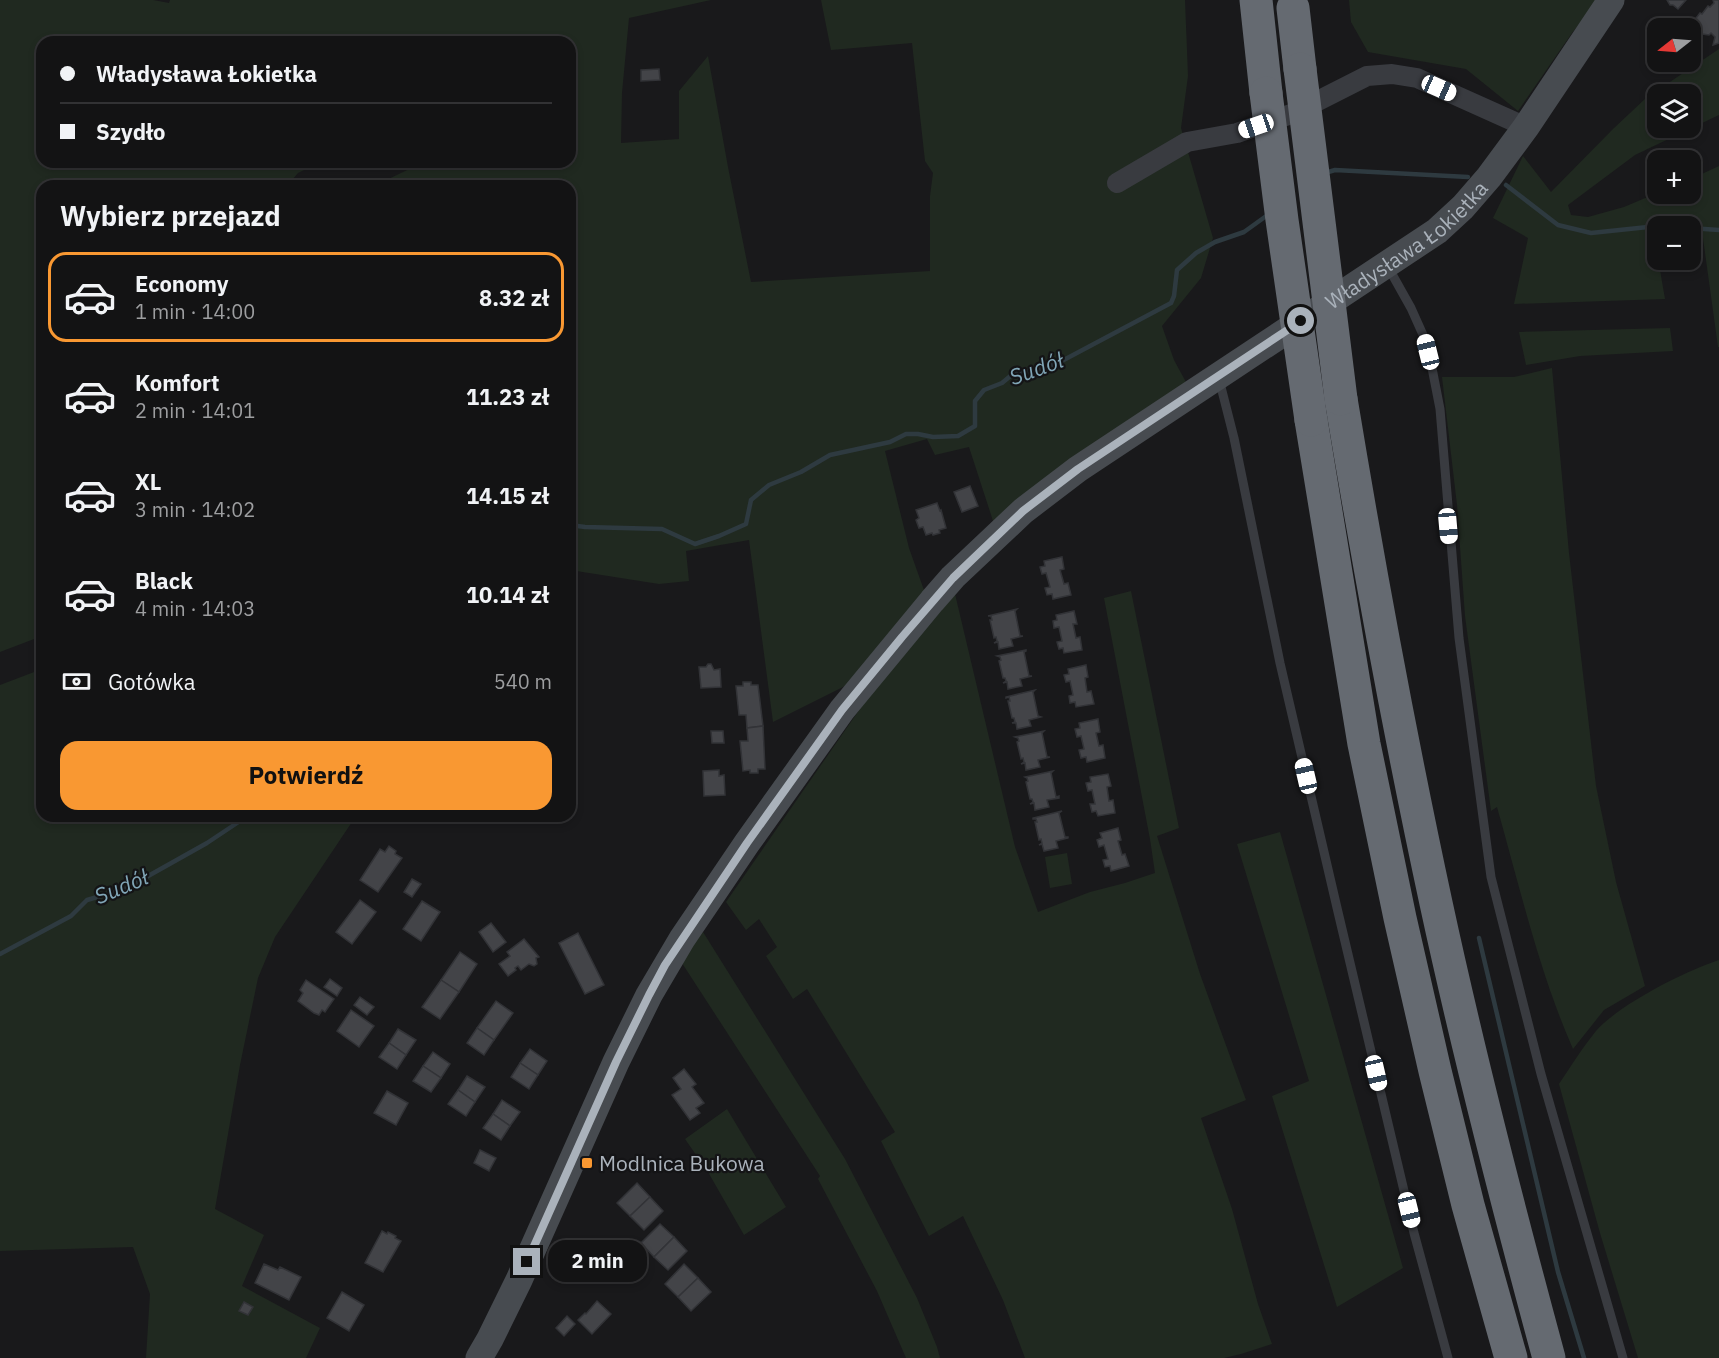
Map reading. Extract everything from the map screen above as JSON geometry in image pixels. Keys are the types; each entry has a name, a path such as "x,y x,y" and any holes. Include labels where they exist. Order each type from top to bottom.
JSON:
{"highway":[{"path":"1256,0 1282,220 1311,420 1364,744 1437,1082 1468,1205 1511,1358"},
{"path":"1293,8 1341,399 1388,661 1436,903 1477,1084 1515,1236 1549,1358"}],"street":[{"name":"Władysława Łokietka","path":"479,1358 519,1280 618,1059 665,965 842,710 932,601 1023,511 1078,469 1437,231 1463,207 1489,177 1526,128 1611,0"},
{"path":"1117,183 1187,142 1237,133 1294,113 1367,76 1392,74 1417,78 1526,128"}],"lane":[{"path":"1387,265 1424,337 1440,409 1459,638 1491,877 1541,1074 1623,1358"},
{"path":"1218,376 1234,438 1280,663 1338,912 1414,1233 1448,1358"}],"shaded area":[{"path":"0,0 153,0 169,3 170,0 711,0 629,18 622,93 621,143 679,139 679,91 708,56 751,282 930,271 930,196 933,173 925,161 912,43 831,50 821,0 1185,0 1188,76 1181,128 1213,238 1201,278 1162,326 1174,360 1187,384 994,524 969,447 935,455 927,439 885,451 909,548 925,593 849,684 773,722 749,540 686,551 689,581 659,584 576,571 576,180 386,180 412,168 576,168 576,36 36,36 36,168 308,168 298,173 292,180 36,180 36,638 0,652"},
{"path":"1349,0 1599,0 1572,33 1518,111 1466,69 1368,52 1351,22"},
{"path":"1719,49 1719,115 1701,124 1701,84 1667,84 1685,72 1701,72 1701,61"},
{"path":"1647,97 1647,138 1671,138 1635,155 1568,205 1571,215 1588,217 1624,207 1647,197 1647,204 1701,204 1701,174 1719,166 1719,347 1701,231 1701,216 1647,216 1647,270 1660,270 1665,299 1514,304 1528,238 1493,218 1523,156 1551,192"},
{"path":"1670,328 1673,351 1580,356 1526,365 1519,332"},
{"path":"1552,368 1569,553 1596,786 1616,882 1645,986 1604,1010 1573,1049 1540,960 1497,807 1491,811 1465,616 1457,505 1442,377 1514,377"},
{"path":"1131,591 1179,828 1157,836 1200,974 1246,1100 1201,1118 1232,1209 1258,1304 1272,1344 1224,1358 1025,1358 1003,1300 963,1216 929,1236 881,1141 895,1132 807,989 793,999 766,956 777,947 759,919 746,930 726,902 864,703 955,594 1015,847 1038,912 1090,892 1155,873 1104,598"},
{"path":"36,671 36,822 352,822 275,937 258,978 215,1209 264,1235 242,1286 320,1328 306,1358 146,1358 150,1294 133,1247 0,1251 0,685"},
{"path":"1280,832 1403,1268 1337,1307 1272,1096 1309,1081 1237,844"},
{"path":"1067,853 1072,884 1050,888 1045,857"},
{"path":"703,932 845,1159 917,1298 940,1358 906,1358 877,1291 818,1179 820,1176 680,960"},
{"path":"1719,960 1719,1358 1638,1358 1600,1233 1559,1084 1596,1031 1621,1010 1689,972"},
{"path":"727,1109 786,1207 744,1235 708,1172 685,1139"}],"building":[{"path":"1667,0 1686,0 1678,9 1670,5"},
{"path":"1713,0 1719,0 1719,43 1713,45 1715,37 1711,33 1702,34 1701,18 1696,18 1714,3"},
{"path":"659,69 660,80 641,81 641,70"},
{"path":"970,486 978,506 962,512 954,492"},
{"path":"937,503 946,528 939,530 940,533 926,535 923,527 919,528 916,510"},
{"path":"1062,557 1064,569 1060,570 1064,584 1068,583 1071,595 1053,599 1052,594 1047,595 1045,588 1050,587 1046,573 1042,574 1040,567 1045,566 1044,561"},
{"path":"1017,609 1015,611 1020,636 1023,636 1011,639 1013,646 999,649 998,642 994,643 997,641 996,637 994,638 991,616 988,616"},
{"path":"1074,611 1077,624 1073,624 1076,638 1080,637 1082,650 1064,653 1063,648 1059,649 1057,642 1062,641 1059,627 1054,628 1053,621 1057,620 1056,615"},
{"path":"1026,650 1024,652 1029,676 1032,676 1020,679 1022,686 1008,689 1007,682 1003,683 1006,681 1003,678 1000,657 997,656"},
{"path":"711,664 714,670 720,669 721,687 701,688 699,667 706,667"},
{"path":"1086,665 1087,692 1091,691 1094,704 1076,707 1075,702 1070,703 1069,696 1073,695 1070,681 1066,682 1064,675 1069,674 1068,669"},
{"path":"743,682 758,685 763,726 747,728 746,715 739,715 736,686 743,686"},
{"path":"1035,690 1033,692 1038,716 1041,717 1029,720 1031,726 1017,729 1016,723 1012,723 1015,722 1012,718 1009,697 1006,697"},
{"path":"1098,719 1100,732 1096,733 1099,746 1103,745 1105,758 1087,762 1086,757 1081,758 1079,750 1084,749 1081,736 1077,737 1075,729 1080,728 1079,723"},
{"path":"763,726 765,769 758,769 758,773 750,773 750,770 743,771 740,741 748,741 747,728"},
{"path":"711,731 723,731 724,743 712,743"},
{"path":"1044,731 1042,733 1047,757 1050,757 1038,760 1040,767 1026,770 1025,763 1021,764 1024,762 1023,758 1021,759 1018,738 1015,737"},
{"path":"719,770 719,776 724,775 725,795 704,796 703,771"},
{"path":"1053,771 1051,773 1056,797 1059,796 1059,798 1047,800 1049,807 1035,810 1034,803 1030,804 1033,802 1030,799 1026,782 1028,781 1025,777"},
{"path":"1108,774 1111,786 1107,787 1109,801 1113,800 1115,813 1098,816 1096,811 1092,812 1090,804 1095,804 1092,790 1088,791 1086,783 1091,782 1090,777"},
{"path":"1062,811 1059,813 1065,837 1068,838 1056,841 1058,848 1044,851 1042,844 1039,845 1042,843 1041,839 1039,840 1036,819 1033,818"},
{"path":"1118,828 1121,840 1118,841 1122,855 1125,854 1129,866 1111,871 1110,866 1105,867 1103,860 1108,859 1104,845 1099,847 1097,840 1102,838 1100,833"},
{"path":"389,846 396,851 395,854 402,858 378,892 360,880 380,849 385,852"},
{"path":"412,879 421,884 412,897 404,892"},
{"path":"360,900 376,912 352,944 336,932"},
{"path":"422,901 440,912 421,941 403,929"},
{"path":"491,923 506,942 493,952 479,932"},
{"path":"578,933 604,985 585,994 559,943"},
{"path":"524,939 539,957 536,958 537,964 534,966 529,964 521,970 518,966 508,976 499,964 510,956 507,952"},
{"path":"460,952 477,964 459,992 441,980"},
{"path":"330,979 342,988 337,996 324,987"},
{"path":"306,980 334,999 325,1012 322,1010 319,1015 298,1001 303,993 300,990"},
{"path":"441,980 459,992 440,1019 422,1007"},
{"path":"360,997 374,1007 367,1015 354,1005"},
{"path":"496,1001 513,1013 494,1040 477,1028"},
{"path":"351,1010 374,1026 359,1047 337,1031"},
{"path":"477,1028 494,1040 484,1055 467,1043"},
{"path":"398,1029 416,1040 406,1055 389,1043"},
{"path":"389,1043 406,1055 397,1069 379,1057"},
{"path":"530,1049 547,1061 538,1075 520,1063"},
{"path":"433,1052 450,1064 441,1078 423,1066"},
{"path":"520,1063 538,1075 529,1089 511,1077"},
{"path":"423,1066 441,1078 431,1092 413,1081"},
{"path":"684,1069 696,1084 692,1087 704,1103 696,1108 700,1113 690,1120 672,1095 681,1089 673,1078"},
{"path":"467,1076 485,1087 475,1102 458,1090"},
{"path":"458,1090 475,1102 466,1116 448,1104"},
{"path":"387,1091 408,1103 396,1125 374,1113"},
{"path":"502,1100 520,1112 510,1126 493,1114"},
{"path":"493,1114 510,1126 501,1140 483,1128"},
{"path":"480,1150 496,1158 489,1171 474,1163"},
{"path":"637,1183 650,1197 630,1216 617,1203"},
{"path":"650,1197 663,1211 644,1230 630,1216"},
{"path":"660,1224 674,1237 654,1257 641,1243"},
{"path":"382,1231 396,1236 395,1238 401,1241 383,1272 365,1263"},
{"path":"674,1237 687,1251 668,1270 654,1257"},
{"path":"264,1264 278,1270 280,1267 301,1277 289,1300 255,1283"},
{"path":"684,1264 698,1278 678,1297 665,1284"},
{"path":"698,1278 711,1292 691,1311 678,1297"},
{"path":"342,1292 364,1305 349,1331 327,1318"},
{"path":"597,1301 611,1314 592,1334 578,1320"},
{"path":"244,1302 253,1307 248,1315 239,1311"},
{"path":"567,1316 575,1324 564,1336 556,1328"}],"waterway":[{"name":"Sudół","path":"1325,173 1335,170 1468,177"},
{"name":"Sudół","path":"1506,185 1558,225 1591,233 1647,227"},
{"name":"Sudół","path":"576,526 662,529 695,544 746,524 751,500 769,485 801,472 830,455 890,442 906,434 933,437 958,436 975,426 975,401 984,390 1002,383 1014,373 1032,371 1058,363 1171,303 1177,270 1196,253 1215,242 1244,232 1269,214"},
{"name":"Sudół","path":"1701,229 1719,230"},
{"name":"Sudół","path":"0,954 71,916 87,900 125,889 207,843 238,822"},
{"path":"1479,938 1558,1272 1584,1358"}],"place":[{"name":"Modlnica Bukowa","path":"587,1163"}],"route":[{"path":"527,1262 616,1062 665,965 747,843 842,710 902,637 953,578 1023,511 1078,469 1301,321"}]}
